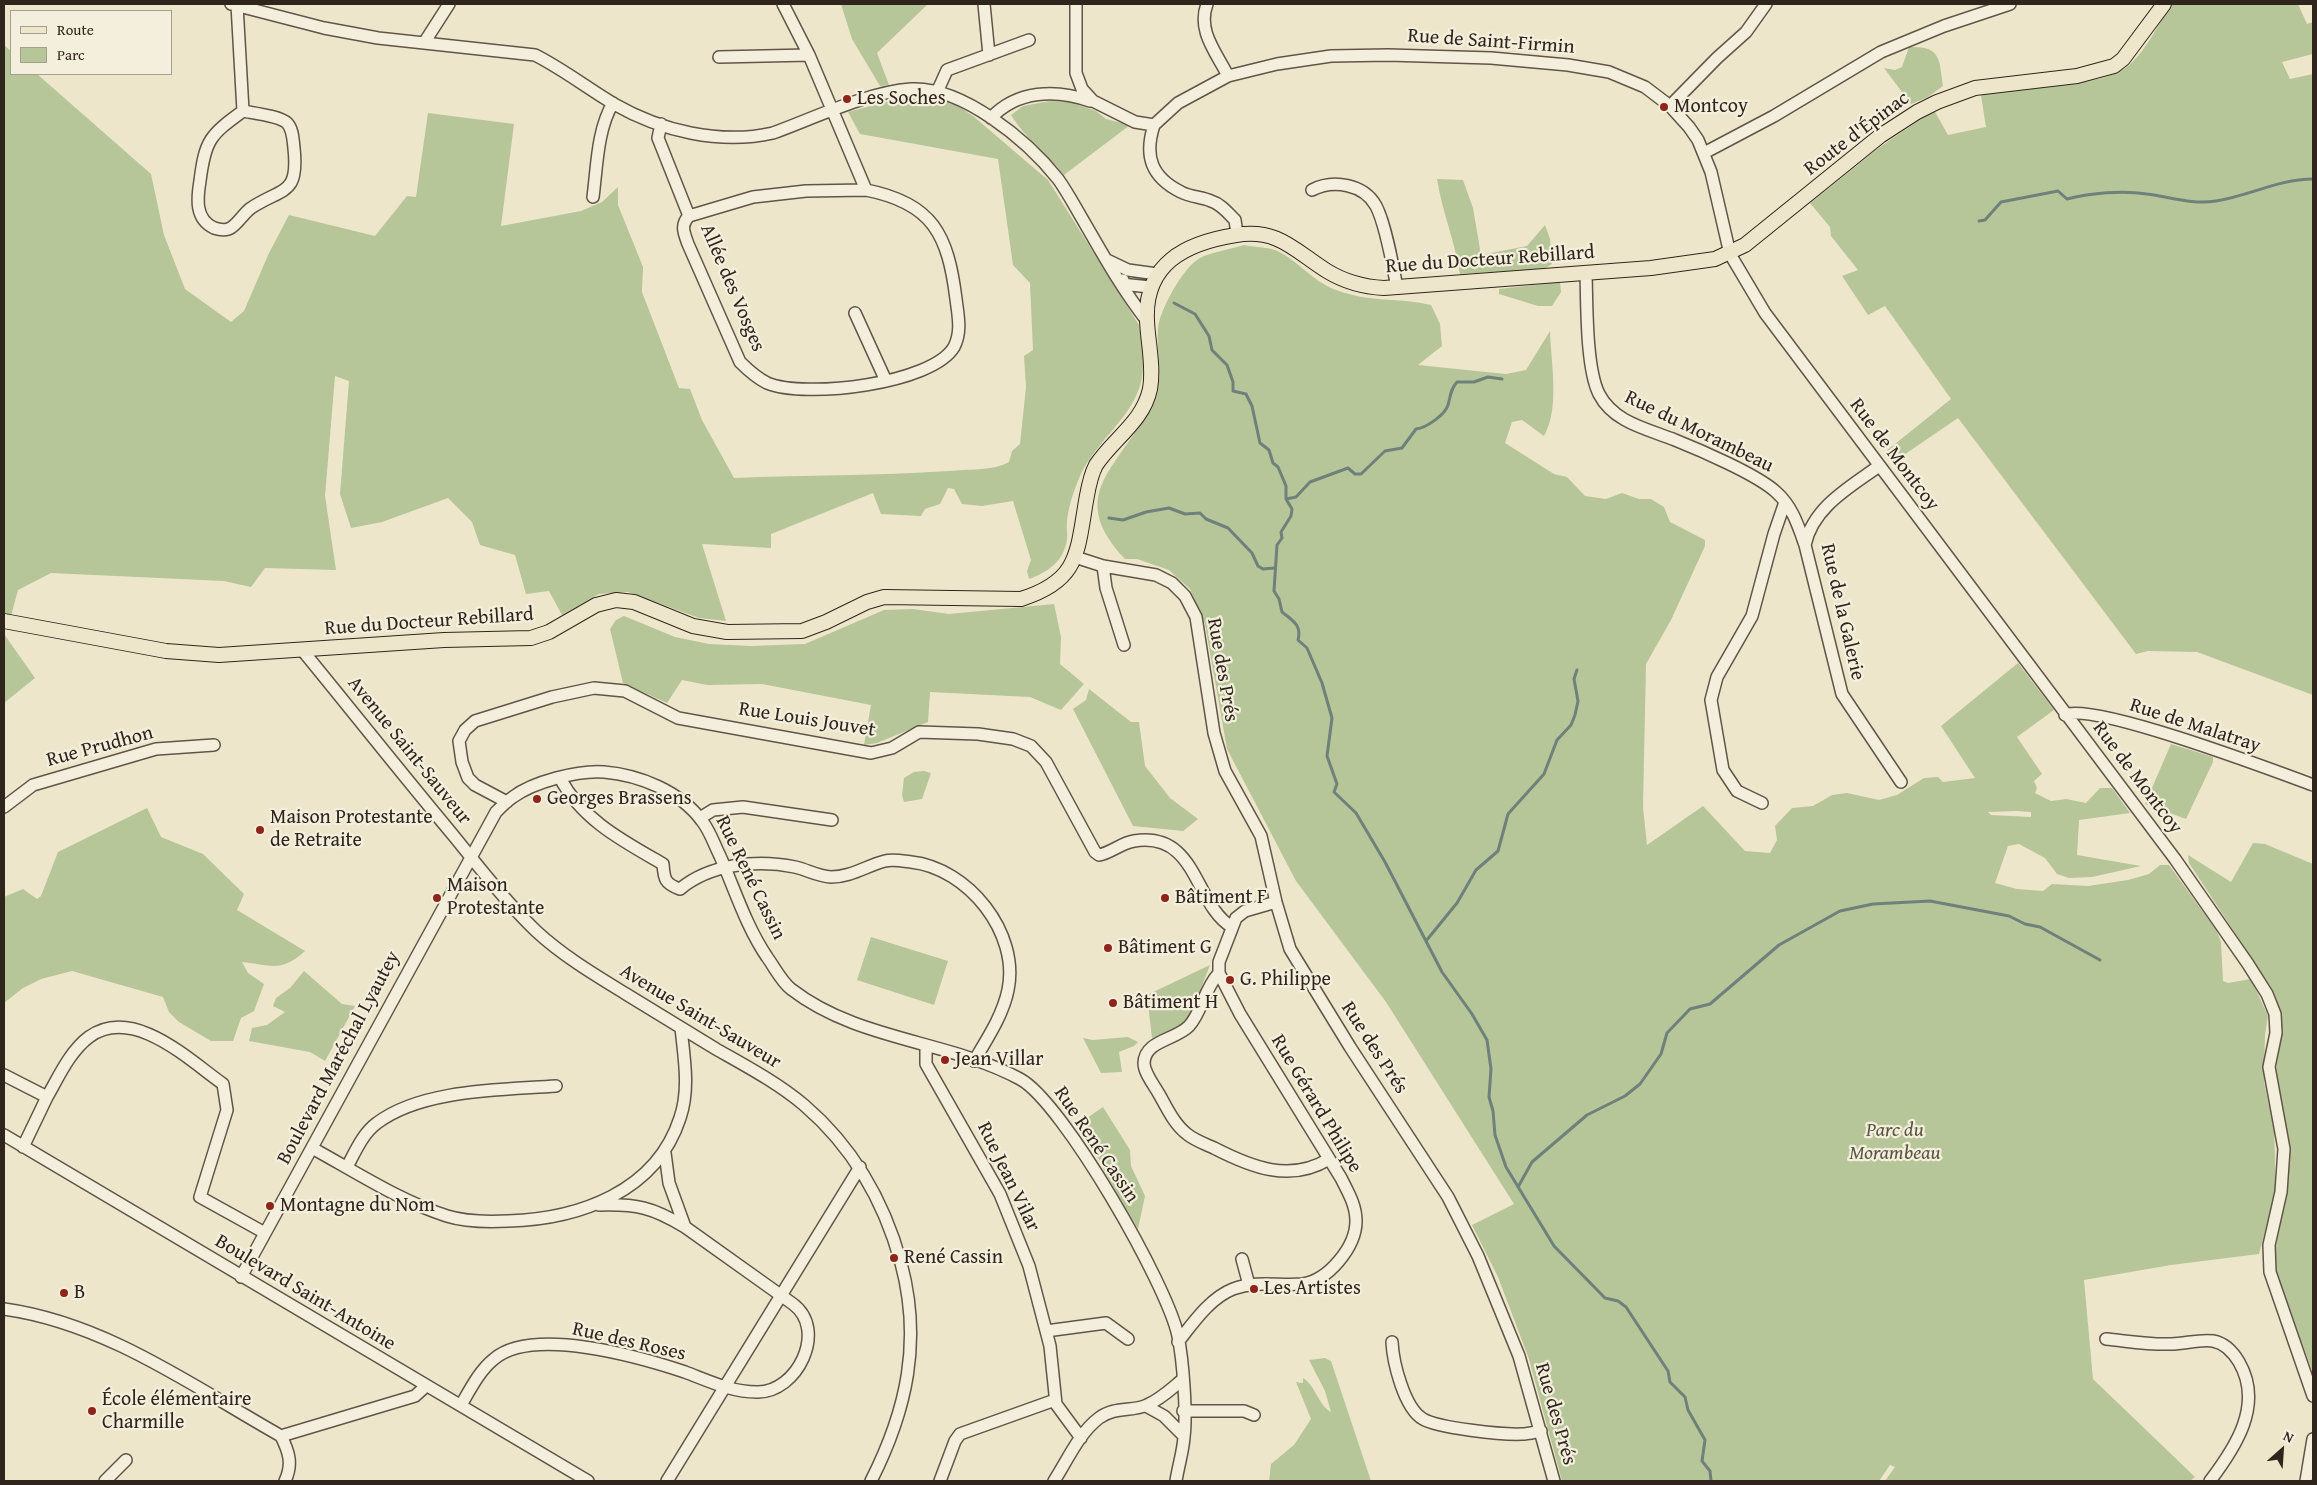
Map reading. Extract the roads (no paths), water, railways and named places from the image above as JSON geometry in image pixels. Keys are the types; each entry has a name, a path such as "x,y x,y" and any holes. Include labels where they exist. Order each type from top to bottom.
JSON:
{"main road":[{"name":"Route d'Épinac","path":"1651,268 1692,264 1730,254 1774,224 1880,136 1917,112 1975,88 2077,76 2114,66 2123,59 2164,4"},
{"name":"Rue du Docteur Rebillard","path":"4,621 186,653 219,655 444,640 531,638 549,632 596,606 616,600 634,602 694,626 726,632 802,631 826,622 867,602 884,598 1021,599 1041,593 1062,579 1075,557 1087,495 1095,467 1138,417 1150,390 1151,375 1147,321 1150,288 1157,274 1172,258 1184,251 1212,240 1237,234 1261,234 1279,238 1341,278 1362,286 1397,288 1651,268"}],"street":[{"path":"243,111 234,4 324,28 424,43 535,56 554,65 613,103 661,124 681,131 723,138 756,137 888,92 909,89 938,90 974,106 991,118 1033,153 1058,180 1121,284 1147,321"},
{"path":"424,43 449,4"},
{"path":"783,4 786,6 809,55 866,190"},
{"path":"984,4 989,55"},
{"path":"1076,4 1076,73 1082,89 1093,101"},
{"path":"1207,4 1203,24 1208,39 1228,76"},
{"path":"1670,106 1717,58 1746,32 1766,4"},
{"path":"1704,153 1774,116 1881,52 1944,26 2010,4"},
{"path":"938,90 947,70 1028,40"},
{"path":"719,57 809,55"},
{"name":"Rue de Saint-Firmin","path":"1154,125 1178,103 1228,76 1277,64 1331,56 1388,55 1491,58 1582,67 1609,72 1645,87 1670,106 1689,127 1704,153 1716,190 1723,232 1730,254"},
{"path":"991,118 1008,104 1035,94 1056,92 1073,94 1093,101 1135,122 1154,125 1148,143 1150,160 1159,177 1182,192 1212,201 1222,207 1235,220 1237,234"},
{"path":"593,197 602,130 606,115 613,103"},
{"path":"243,111 280,119 288,123 293,135 296,166 291,184 281,194 251,209 232,227 219,230 208,225 201,215 197,202 203,155 209,140 243,111"},
{"name":"Allée des Vosges","path":"661,124 658,138 689,216"},
{"path":"1312,190 1322,185 1333,184 1357,188 1368,196 1379,213 1397,288"},
{"name":"Allée des Vosges","path":"866,190 889,195 912,205 936,228 942,239 954,284 960,326 954,348 945,358 933,366 867,386 811,390 768,383 753,374 740,362 688,244 683,228 684,222 689,216 753,197 806,191 866,190"},
{"name":"Rue de Montcoy","path":"1730,254 1765,313 2064,715 2171,853 2224,926 2267,994 2275,1014 2276,1032 2269,1067 2284,1149 2281,1192 2270,1240 2268,1259 2274,1285 2313,1396"},
{"path":"1107,260 1128,270 1157,274"},
{"path":"1121,284 1128,270"},
{"name":"Rue du Morambeau","path":"1586,274 1593,373 1598,392 1610,410 1634,425 1677,441 1772,488 1792,511 1805,545"},
{"path":"1121,284 1150,288"},
{"path":"856,313 886,381"},
{"name":"Rue de la Galerie","path":"1879,466 1820,512 1811,524 1805,545 1842,694 1901,782"},
{"path":"1762,803 1737,791 1723,770 1711,700 1717,677 1752,616 1774,534 1785,502"},
{"name":"Rue des Prés","path":"1075,557 1103,566 1156,575 1172,584 1185,596 1196,617 1214,734 1226,771 1261,836 1269,862 1276,902 1290,949 1350,1047 1448,1197 1478,1256 1519,1356 1554,1481"},
{"path":"1103,566 1106,588 1124,645"},
{"name":"Avenue Saint-Sauveur","path":"303,650 471,857 536,931 567,956 758,1074 803,1105 825,1126 860,1167 872,1186 891,1229 905,1278 910,1326 909,1377 900,1416 886,1454 872,1481"},
{"name":"Rue Louis Jouvet","path":"507,802 475,785 468,778 462,762 459,741 465,730 475,721 552,697 594,688 625,691 678,718 871,753 892,748 919,732 948,731 1013,739 1031,746 1046,762 1095,852 1099,855 1105,854 1121,845 1135,841 1162,843 1176,850 1187,863 1221,920 1232,927"},
{"name":"Rue de Malatray","path":"2064,715 2069,712 2094,714 2155,730 2313,785"},
{"name":"Rue Prudhon","path":"4,807 33,785 156,749 214,745"},
{"name":"Rue René Cassin","path":"471,857 496,812 507,802 514,796 560,778 583,772 621,774 661,788 700,818 725,868 752,936 788,987 822,1011 878,1032 974,1061 1019,1078 1031,1086 1045,1099 1075,1141 1130,1231 1162,1292 1178,1342 1182,1380 1184,1436 1176,1481"},
{"path":"560,778 570,796 589,816 617,838 663,864 664,879 668,885 680,889 694,878 725,868 765,864 796,868 819,876 844,877 886,860 913,862 941,872 960,882 982,901 999,930 1010,961 1008,989 999,1016 974,1061"},
{"path":"700,818 713,810 744,807 832,820"},
{"name":"Boulevard Maréchal Lyautey","path":"241,1277 471,857"},
{"path":"1276,902 1245,911 1236,918 1219,962 1219,974 1210,983 1188,1026 1157,1044 1146,1055 1144,1064 1148,1075 1169,1111 1188,1136 1265,1171 1293,1171 1318,1166 1329,1159"},
{"name":"Rue Gérard Philipe","path":"1178,1342 1206,1309 1232,1290 1249,1284 1303,1284 1327,1272 1343,1257 1351,1243 1356,1222 1353,1202 1329,1159 1240,1014 1219,974"},
{"path":"23,1146 47,1097 71,1058 89,1037 111,1028 133,1029 153,1034 223,1084 227,1110 200,1197 265,1234"},
{"path":"312,1148 411,1201 449,1217 491,1222 539,1220 597,1205 631,1185 665,1153 681,1118 686,1089 681,1028"},
{"name":"Rue Jean Vilar","path":"926,1046 926,1064 942,1088 1000,1194 1029,1266 1050,1346 1056,1404 1081,1438"},
{"path":"4,1075 47,1097"},
{"path":"347,1167 365,1136 377,1123 405,1107 461,1093 556,1086"},
{"name":"Boulevard Saint-Antoine","path":"4,1135 588,1481"},
{"path":"665,1153 669,1183 685,1227"},
{"path":"667,1481 860,1167"},
{"name":"Rue des Roses","path":"460,1405 479,1375 494,1359 506,1352 540,1344 588,1348 626,1356 686,1373 724,1388 758,1392 773,1390 794,1373 806,1353 810,1333 804,1316 797,1307 685,1227 661,1213 626,1205 597,1205"},
{"path":"1242,1259 1249,1284"},
{"path":"4,1309 60,1322 95,1334 134,1353 282,1436 290,1455 284,1481"},
{"path":"1046,1331 1106,1324 1128,1339"},
{"path":"2106,1339 2171,1344 2214,1341 2230,1349 2242,1368 2248,1393 2246,1418 2235,1445 2210,1481"},
{"path":"1392,1342 1401,1384 1409,1403 1422,1419 1443,1425 1485,1432 1522,1434 1541,1431"},
{"path":"1054,1481 1081,1438 1099,1418 1119,1408 1146,1406 1163,1396 1182,1380"},
{"path":"282,1436 415,1396 426,1386"},
{"path":"940,1481 955,1441 960,1434 1055,1400"},
{"path":"1146,1406 1164,1416 1184,1436"},
{"path":"1183,1411 1244,1411 1254,1415"},
{"path":"2306,1481 2313,1439"},
{"path":"105,1481 126,1460"}],"waterway":[{"path":"1979,221 1985,220 2001,202 2058,191 2067,199 2086,195 2127,192 2207,202 2228,199 2288,182 2313,179"},
{"path":"1174,303 1195,314 1209,336 1212,350 1227,365 1233,382 1233,391 1246,394 1252,406 1260,443 1269,450 1273,463 1278,467 1286,486 1286,499 1292,509 1291,516 1281,532 1282,538 1277,545 1274,591 1279,599 1282,612 1298,627 1298,640 1307,648 1322,683 1332,718 1327,756 1337,784 1334,792 1356,813 1385,862 1442,972 1472,1014 1487,1040 1491,1069 1489,1097 1493,1111 1495,1135 1506,1167 1554,1246 1605,1298 1618,1301 1626,1307 1668,1371 1670,1382 1685,1397 1688,1410 1705,1440 1702,1461 1710,1471 1711,1481"},
{"path":"1286,499 1296,497 1310,482 1348,468 1355,474 1361,474 1385,451 1402,448 1416,429 1430,424 1443,413 1457,382 1474,382 1488,377 1502,379"},
{"path":"1109,518 1123,520 1146,512 1169,508 1185,514 1200,513 1206,519 1228,528 1252,553 1258,566 1263,569 1274,568"},
{"path":"1426,941 1457,903 1476,870 1498,851 1508,814 1544,774 1557,740 1571,725 1575,715 1578,701 1574,679 1577,670"},
{"path":"1518,1187 1532,1162 1587,1115 1625,1096 1640,1084 1661,1054 1667,1033 1690,1009 1710,1004 1779,945 1840,911 1873,904 1930,901 2009,916 2025,924 2040,927 2100,960"}],"place":[{"name":"Les Soches","path":"847,99"},
{"name":"Montcoy","path":"1664,107"},
{"name":"Georges Brassens","path":"537,799"},
{"name":"Maison Protestante de Retraite","path":"260,830"},
{"name":"Maison Protestante","path":"437,898"},
{"name":"Bâtiment F","path":"1165,898"},
{"name":"Bâtiment G","path":"1108,948"},
{"name":"G. Philippe","path":"1230,980"},
{"name":"Bâtiment H","path":"1113,1003"},
{"name":"Jean Villar","path":"945,1060"},
{"name":"Montagne du Nom","path":"270,1206"},
{"name":"René Cassin","path":"894,1258"},
{"name":"Les Artistes","path":"1254,1289"},
{"name":"B","path":"64,1293"},
{"name":"École élémentaire Charmille","path":"92,1411"}],"park label":[{"name":"Parc du Morambeau","path":"1895,1142"}]}
